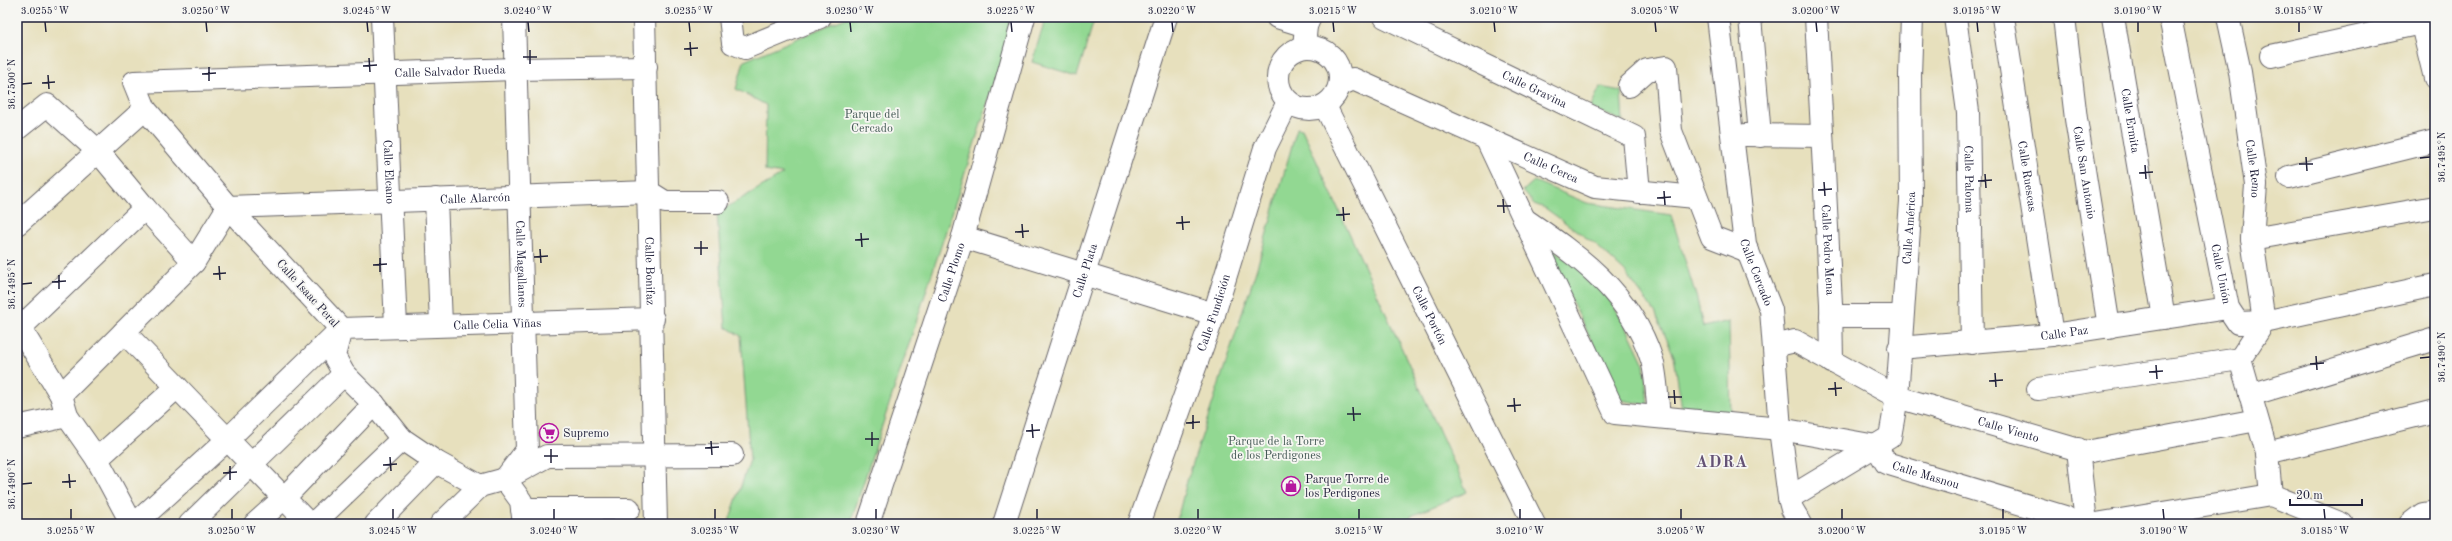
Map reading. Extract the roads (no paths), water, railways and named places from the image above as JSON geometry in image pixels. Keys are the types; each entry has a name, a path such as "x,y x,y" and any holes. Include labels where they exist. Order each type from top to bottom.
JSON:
{"street":[{"name":"Calle Elcano","path":"382,17 396,326"},
{"name":"Calle Magallanes","path":"505,479 526,450 514,17"},
{"name":"Calle Bonifaz","path":"644,17 648,192 653,319 656,524"},
{"path":"730,17 733,43 745,48 820,17"},
{"name":"Calle Plomo","path":"868,524 963,237 1024,17"},
{"name":"Calle Plata","path":"1004,524 1166,17"},
{"path":"1277,17 1307,30 1314,47 1332,56 1338,65 1340,85 1332,101 1325,106 1306,110 1288,102 1278,84 1281,64 1295,50 1307,30"},
{"name":"Calle Gravina","path":"1385,17 1634,137 1639,192"},
{"name":"Calle Cercado","path":"1718,17 1745,244 1771,310 1780,429 1792,509 1801,524"},
{"path":"1750,17 1760,136"},
{"name":"Calle Pedro Mena","path":"1816,17 1832,362"},
{"name":"Calle América","path":"1883,442 1897,397 1899,348 1911,201 1910,76 1912,17"},
{"name":"Calle Paloma","path":"1954,17 1968,112 1972,343"},
{"name":"Calle Ruescas","path":"2003,17 2052,335"},
{"name":"Calle San Antonio","path":"2064,17 2076,119 2109,328"},
{"name":"Calle Ermita","path":"2113,17 2164,318"},
{"name":"Calle Unión","path":"2170,17 2228,308 2238,323 2264,322"},
{"name":"Calle Remo","path":"2228,17 2240,72 2256,185 2252,239 2264,322"},
{"path":"2271,56 2420,20 2435,78"},
{"name":"Calle Salvador Rueda","path":"134,82 516,69 646,67"},
{"path":"1629,86 1647,70 1666,67 1671,131 1695,197 1712,237 1748,251"},
{"name":"Calle Cerca","path":"1340,85 1353,79 1595,187 1695,197"},
{"name":"Calle Isaac Peral","path":"134,82 145,109 228,207 341,328 334,356 344,374 374,404 402,439 436,462 480,486"},
{"name":"Calle Fundición","path":"1140,524 1214,314 1265,148 1288,102"},
{"path":"17,129 47,105 98,150 145,208 194,262"},
{"name":"Calle Portón","path":"1325,106 1534,524"},
{"path":"17,224 145,109"},
{"path":"1732,135 1822,136"},
{"path":"1487,140 1615,413 1780,429 1883,442"},
{"path":"2289,177 2435,141"},
{"path":"648,192 665,202 718,202"},
{"name":"Calle Alarcón","path":"228,207 519,195 648,192"},
{"path":"436,199 441,324"},
{"path":"2252,239 2435,206"},
{"path":"61,395 194,262 228,207"},
{"path":"145,208 19,325 61,395 67,416 97,459 133,524 227,440 341,328"},
{"path":"1524,218 1577,255 1607,282 1635,319 1652,361 1659,418"},
{"path":"963,237 1214,314"},
{"path":"2271,495 2267,453 2240,359 2264,322 2435,285"},
{"name":"Calle Paz","path":"1899,348 2052,335 2109,328 2228,308"},
{"path":"1831,316 1902,316"},
{"name":"Calle Celia Viñas","path":"341,328 523,321 653,319"},
{"path":"124,332 309,524"},
{"path":"2250,395 2435,339"},
{"name":"Calle Viento","path":"1774,346 1795,341 1897,397 2086,452 2257,420"},
{"path":"2038,389 2240,359"},
{"path":"190,524 344,374"},
{"path":"97,459 177,387"},
{"path":"256,524 284,498 374,404"},
{"path":"2267,453 2435,411"},
{"path":"17,427 67,416"},
{"path":"314,524 402,439"},
{"path":"1790,498 1883,442"},
{"name":"Calle Masnou","path":"1883,442 1886,463 2065,517 2076,524"},
{"path":"2078,449 2085,514 2081,524"},
{"path":"441,524 480,486 505,479 548,456 732,455"},
{"path":"376,524 436,462"},
{"path":"505,479 521,501 523,516 628,510"},
{"path":"2096,524 2271,495 2327,522"},
{"path":"2410,524 2423,514 2435,512"}],"place":[{"name":"Supremo","path":"549,433"},
{"name":"Parque Torre de los Perdigones","path":"1291,486"}],"district":[{"name":"ADRA","path":"1722,461"}],"park label":[{"name":"Parque del Cercado","path":"872,121"},
{"name":"Parque de la Torre de los Perdigones","path":"1276,448"}]}
